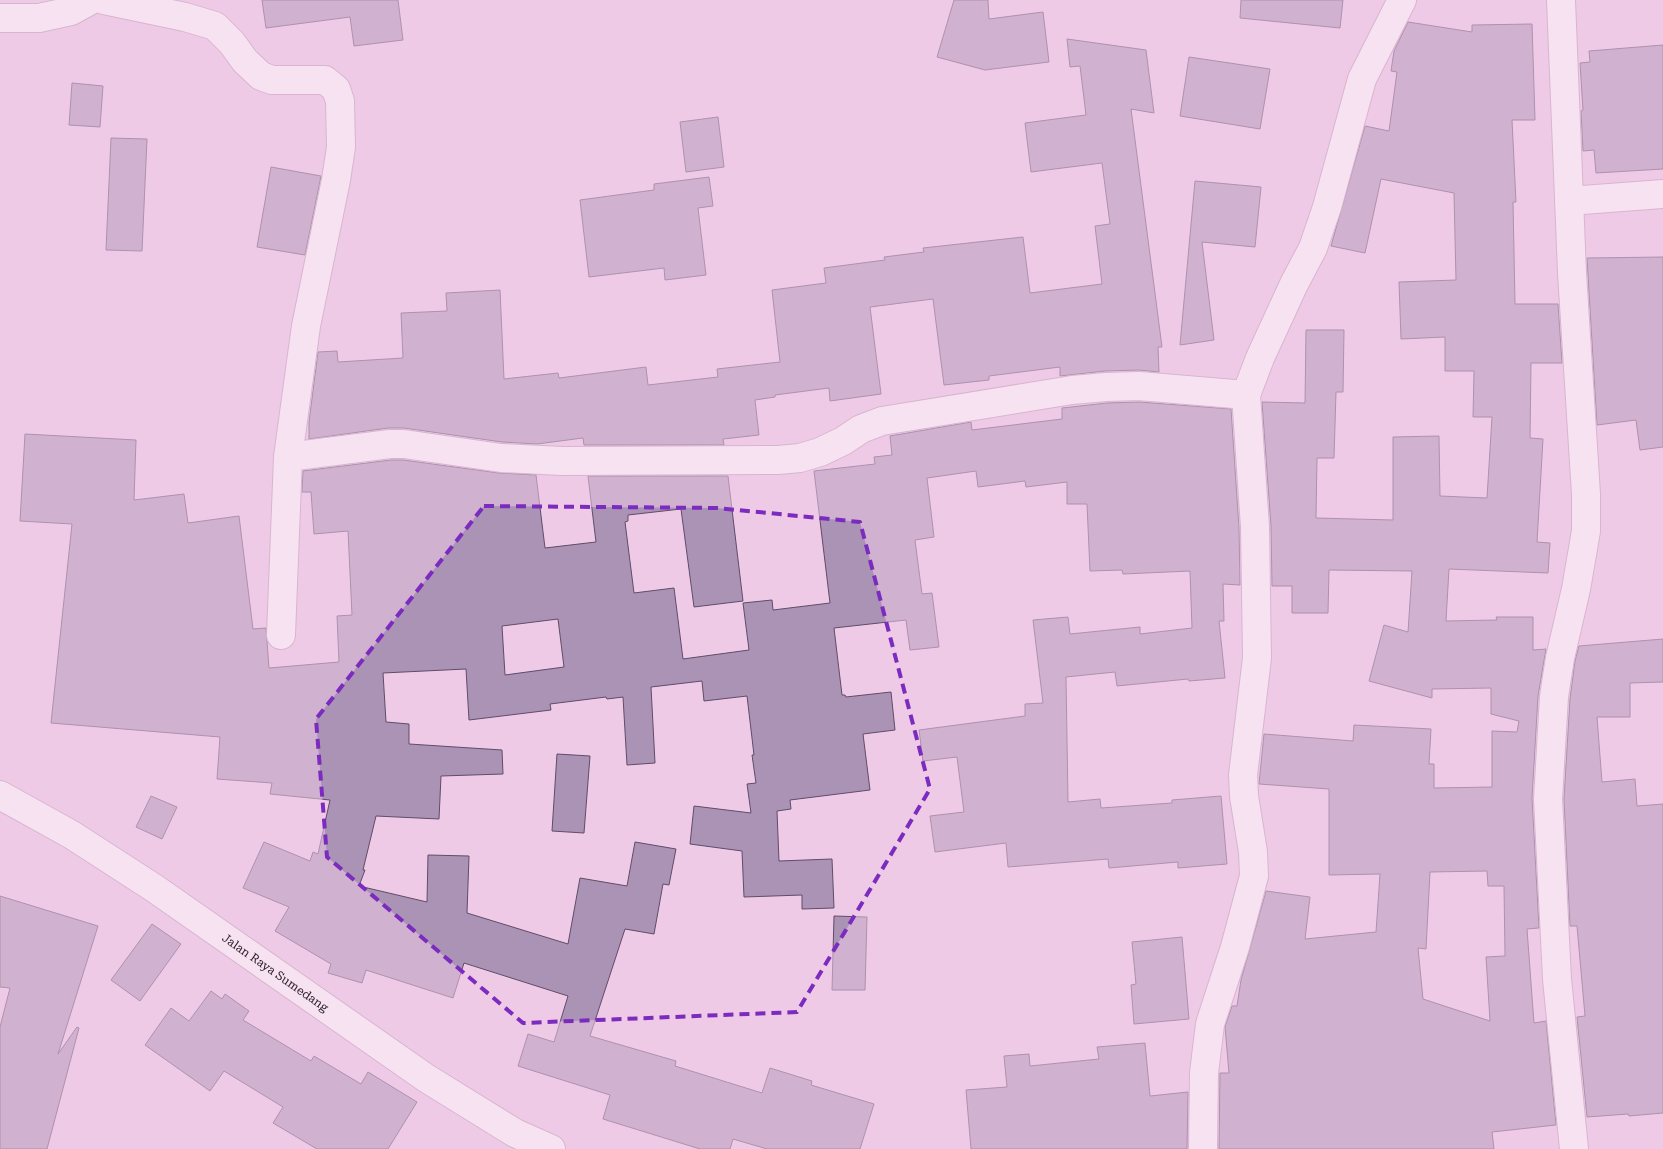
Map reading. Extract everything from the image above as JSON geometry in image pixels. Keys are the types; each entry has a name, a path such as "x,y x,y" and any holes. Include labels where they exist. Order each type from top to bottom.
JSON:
{"main road":[{"path":"0,18 39,18 71,11 91,0"},
{"path":"104,0 185,17 215,26 232,43 245,61 261,76 272,80 325,80 336,89 340,100 341,147 306,326 288,457 280,634"},
{"path":"1203,1149 1204,1073 1210,1024 1236,947 1254,876 1253,852 1244,796 1243,776 1257,658 1255,527 1246,395 1286,300 1313,248 1327,207 1362,79 1402,0"},
{"path":"1562,0 1572,274 1586,494 1586,531 1556,684 1548,799 1557,979 1574,1149"},
{"path":"1569,201 1663,194"},
{"path":"288,457 390,444 404,444 501,458 562,461 778,460 800,458 820,452 843,441 861,429 882,421 1072,390 1139,386 1246,395"},
{"name":"Jalan Raya Sumedang","path":"0,795 72,835 154,888 426,1078 515,1133 551,1149"}],"highlighted area":[{"path":"484,506 717,508 860,522 930,789 797,1012 523,1023 327,857 316,719"}],"building":[{"path":"262,0 398,0 403,40 354,46 350,17 266,28"},
{"path":"954,0 988,0 989,19 1043,12 1049,62 985,70 937,57"},
{"path":"1241,0 1343,0 1340,28 1240,18"},
{"path":"1408,22 1472,32 1472,25 1532,24 1535,120 1512,120 1516,202 1513,202 1515,304 1558,304 1562,363 1531,363 1530,438 1543,439 1537,542 1550,543 1548,573 1449,569 1446,621 1497,620 1496,617 1533,617 1533,650 1546,649 1538,696 1532,798 1539,928 1527,929 1534,1023 1546,1021 1556,1125 1492,1132 1494,1149 1219,1149 1220,1073 1229,1073 1225,1027 1232,1006 1237,1006 1241,980 1266,891 1310,897 1305,939 1376,932 1380,874 1329,875 1329,789 1259,784 1264,734 1353,741 1354,725 1431,729 1429,764 1434,764 1434,788 1492,787 1492,731 1517,732 1519,721 1491,714 1491,688 1432,689 1432,698 1369,681 1384,625 1408,632 1412,571 1329,570 1328,613 1292,613 1292,586 1272,586 1271,526 1262,402 1305,403 1306,330 1344,330 1343,392 1336,392 1334,458 1317,458 1316,518 1393,520 1393,437 1439,436 1440,496 1487,498 1492,417 1473,417 1474,371 1445,371 1445,337 1401,339 1399,282 1456,280 1454,193 1381,179 1365,253 1331,246 1365,126 1389,131 1397,72 1391,71 1394,51","holes":["1487,871 1488,886 1504,886 1505,956 1486,957 1490,1021 1423,999 1418,948 1426,949 1430,872"]},
{"path":"1067,39 1146,50 1154,113 1131,109 1162,347 1158,347 1159,372 1139,370 1105,371 1060,376 1060,367 989,376 989,380 944,385 933,299 870,307 881,394 830,401 829,388 775,395 775,397 755,400 759,435 723,439 724,445 584,445 583,438 537,444 502,442 404,428 388,428 309,439 309,422 318,352 337,351 338,362 403,358 401,313 447,311 446,293 500,290 504,379 558,373 559,378 646,367 648,385 718,377 717,369 780,362 772,290 826,283 824,268 885,260 884,257 924,252 923,248 1023,237 1030,293 1102,284 1095,226 1110,224 1102,163 1031,172 1025,123 1086,115 1080,66 1070,67"},
{"path":"1663,45 1663,169 1596,173 1594,150 1583,151 1580,63 1590,62 1589,51"},
{"path":"1189,57 1270,69 1260,129 1180,116"},
{"path":"72,83 103,86 100,127 69,125"},
{"path":"718,117 724,167 686,172 680,122"},
{"path":"111,138 147,139 142,251 106,250"},
{"path":"271,167 321,176 305,255 257,247"},
{"path":"709,177 713,206 698,208 706,275 665,280 664,268 589,277 580,200 654,190 654,184"},
{"path":"1195,181 1261,187 1255,247 1202,242 1214,340 1180,345"},
{"path":"1663,257 1663,447 1640,450 1636,420 1597,425 1587,258"},
{"path":"1139,402 1231,409 1239,528 1240,585 1223,584 1224,621 1219,621 1225,678 1189,681 1188,679 1117,686 1115,672 1066,677 1068,802 1100,799 1101,808 1172,803 1172,800 1221,796 1227,864 1178,868 1178,862 1109,868 1108,859 1008,867 1006,843 935,852 930,816 964,812 957,757 923,761 919,730 1025,716 1025,704 1043,703 1033,620 1068,617 1070,634 1140,627 1140,634 1192,628 1190,571 1123,574 1122,570 1090,571 1087,504 1067,504 1067,482 1026,487 1025,481 978,487 976,471 927,478 934,537 915,540 922,594 932,593 939,647 910,650 906,620 834,628 842,695 846,697 891,692 895,730 863,734 870,790 790,800 791,809 777,811 779,861 832,859 834,908 802,909 802,895 744,897 742,851 690,844 694,806 751,813 747,784 756,783 747,696 704,701 702,681 651,687 655,763 627,765 623,697 607,699 606,697 550,704 551,710 469,720 466,669 383,673 386,722 409,724 409,744 502,750 503,774 441,776 439,819 376,816 363,870 365,870 359,886 427,902 428,855 469,856 467,913 568,944 580,878 627,886 635,842 676,849 669,885 663,884 654,934 625,929 590,1036 676,1061 675,1066 762,1093 770,1068 812,1081 811,1085 874,1104 860,1149 767,1149 733,1139 730,1149 700,1149 603,1119 610,1095 518,1066 528,1034 554,1042 568,996 464,963 453,998 366,970 362,983 328,973 331,964 275,931 289,907 243,888 264,842 310,861 313,852 318,854 330,800 270,794 272,783 217,779 220,737 51,723 72,524 20,521 25,434 136,440 134,500 184,494 188,523 239,516 253,629 266,628 269,668 339,662 337,616 352,615 348,531 314,534 311,492 302,492 303,471 403,460 499,473 536,475 545,548 596,542 588,476 728,476 743,601 694,607 681,509 628,515 628,521 625,522 634,593 674,588 683,659 749,650 743,603 772,600 773,610 830,603 814,471 875,464 874,457 892,455 890,436 971,422 972,430 1062,419 1062,408","holes":["558,619 564,667 505,675 502,626"]},
{"path":"1663,639 1663,682 1630,683 1630,717 1597,717 1602,782 1635,779 1637,806 1663,804 1663,1113 1587,1117 1577,1017 1585,1016 1577,926 1570,926 1564,799 1570,699 1575,661 1579,646"},
{"path":"557,754 590,756 584,833 552,831"},
{"path":"151,796 177,807 162,839 136,827"},
{"path":"0,896 98,926 58,1054 77,1027 79,1028 47,1149 0,1149 0,1027 10,988 0,987"},
{"path":"834,916 867,917 865,990 832,990"},
{"path":"152,924 181,944 140,1001 111,980"},
{"path":"1182,937 1189,1019 1134,1024 1131,985 1136,984 1132,942"},
{"path":"211,991 222,999 225,994 249,1011 243,1020 311,1061 314,1056 361,1084 368,1072 417,1102 388,1149 317,1149 273,1123 283,1107 224,1071 210,1091 145,1045 171,1008 189,1021"},
{"path":"1145,1043 1150,1096 1188,1092 1187,1149 971,1149 966,1090 1007,1087 1004,1056 1029,1054 1030,1066 1099,1059 1097,1047"}]}
